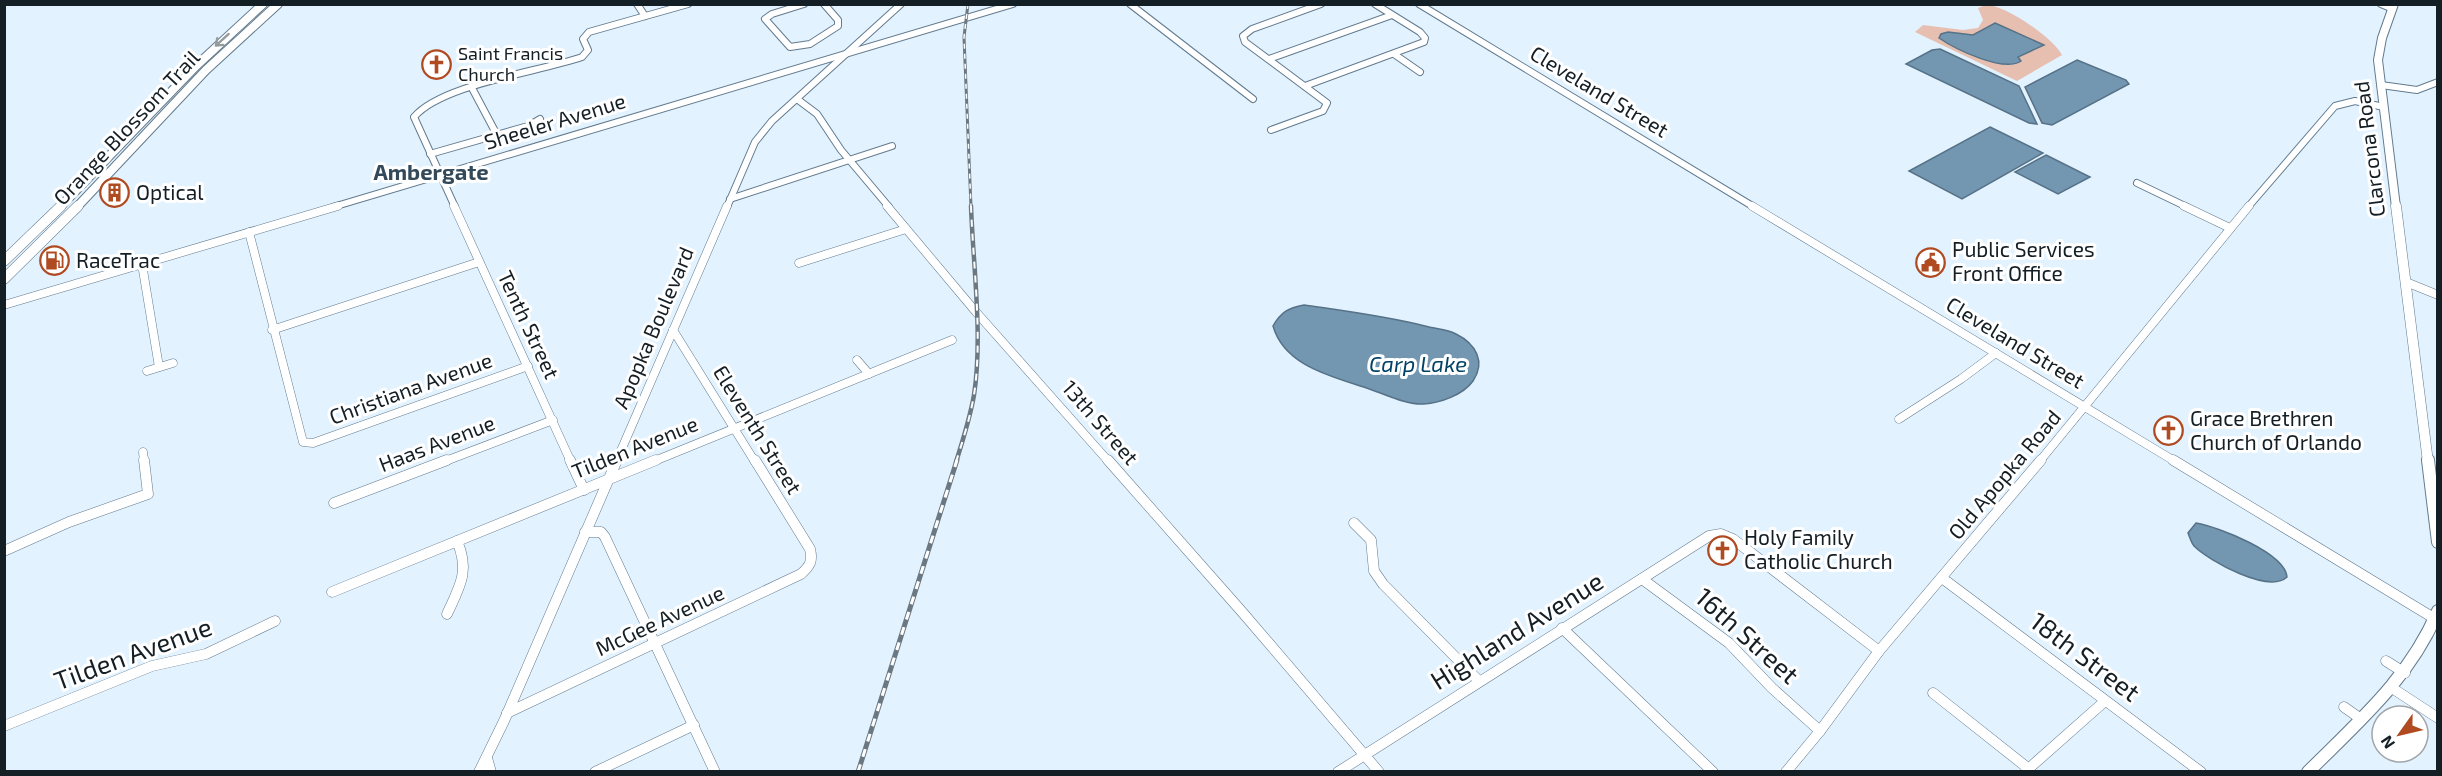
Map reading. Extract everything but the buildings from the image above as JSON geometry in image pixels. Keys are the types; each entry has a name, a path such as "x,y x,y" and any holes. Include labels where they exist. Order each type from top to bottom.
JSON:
{"main road":[{"name":"Orange Blossom Trail","path":"4,261 48,220 165,96 263,4"},
{"name":"Orange Blossom Trail","path":"4,279 52,233 181,96 251,27 278,4"},
{"name":"Clarcona Road","path":"2394,7 2379,48 2381,85 2438,542"},
{"path":"237,27 251,27"},
{"path":"165,96 181,96"},
{"path":"116,148 134,147"},
{"path":"48,220 44,228 52,233"},
{"path":"34,234 39,237 40,241 35,250"},
{"path":"2308,771 2405,673 2425,642 2437,617"}],"street":[{"path":"637,4 645,16"},
{"path":"497,135 472,88 576,60 588,50 582,39 589,32 688,4"},
{"path":"804,4 772,14 765,19 790,47 799,47 821,40 838,26 838,20 824,4"},
{"name":"Apopka Boulevard","path":"479,771 507,713 730,199 760,135 901,4"},
{"name":"Sheeler Avenue","path":"4,305 1013,4"},
{"path":"1130,4 1253,99"},
{"path":"1271,130 1318,113 1327,107 1323,98 1243,39 1246,32 1321,4"},
{"path":"1305,86 1421,45 1425,38 1375,4"},
{"name":"Cleveland Street","path":"1419,4 2437,617"},
{"path":"2381,4 2394,7"},
{"path":"1269,59 1392,15"},
{"path":"1394,54 1420,72"},
{"path":"2381,85 2417,91 2427,89 2438,82"},
{"name":"Tenth Street","path":"472,88 429,103 415,111 414,117 584,490"},
{"name":"13th Street","path":"797,99 806,104 821,121 849,159 976,312 1243,613 1379,771"},
{"name":"Old Apopka Road","path":"1786,771 1820,731 1879,651 2086,407 2230,228 2337,103 2345,100 2384,107"},
{"path":"430,154 528,126 540,119"},
{"path":"730,199 892,146"},
{"path":"2137,183 2230,228"},
{"path":"799,263 906,228"},
{"path":"249,232 272,330 479,262"},
{"path":"142,264 159,367"},
{"path":"2406,282 2438,295"},
{"name":"Christiana Avenue","path":"272,330 305,443 313,443 528,366"},
{"name":"Eleventh Street","path":"674,330 733,429 810,549"},
{"name":"Tilden Avenue","path":"332,592 952,340"},
{"path":"1899,419 1961,379 1996,353"},
{"path":"857,360 869,374"},
{"path":"147,371 173,363"},
{"name":"Haas Avenue","path":"334,503 554,420"},
{"path":"4,551 69,522 148,494 143,452"},
{"path":"1354,523 1371,540 1374,572 1383,584 1479,681"},
{"path":"585,532 600,532 605,537 715,771"},
{"name":"Highland Avenue","path":"1338,771 1709,536 1721,534 1732,539 1879,651"},
{"path":"447,614 466,573 465,556 457,540"},
{"name":"McGee Avenue","path":"507,713 801,574 811,565 813,557 810,549"},
{"name":"18th Street","path":"1942,578 2201,771"},
{"name":"16th Street","path":"1641,579 1695,616 1729,643 1772,688 1820,731"},
{"name":"Tilden Avenue","path":"4,726 152,666 206,654 276,621"},
{"path":"1562,628 1713,771"},
{"path":"2386,661 2405,673"},
{"path":"2392,688 2438,718"},
{"path":"1933,693 2028,770 2105,701"},
{"path":"2344,707 2361,719"},
{"path":"595,771 694,725"},
{"path":"487,758 492,771"}],"shaded area":[{"path":"1986,5 1995,6 2016,16 2049,40 2062,55 2017,81 1915,32 1923,25 1963,30 1978,28 1983,20 1978,8","holes":["1995,23 2044,45 2018,58 2012,65 1974,56 1940,37 1948,32 1973,35"]}],"water":[{"path":"1995,23 2044,45 2018,57 2021,61 2003,64 1967,53 1939,38 1941,34 1948,32 1973,35"},
{"path":"1940,49 2019,86 2037,124 2029,123 1906,64 1932,50"},
{"path":"2077,60 2126,80 2129,84 2052,125 2042,123 2025,87"},
{"path":"1990,127 2043,153 1962,199 1909,171"},
{"path":"2046,155 2090,177 2058,194 2015,172"},
{"name":"Carp Lake","path":"1304,305 1380,317 1452,332 1474,348 1479,360 1477,374 1469,386 1457,394 1444,400 1424,404 1404,401 1328,375 1300,361 1288,352 1273,326 1285,311"},
{"path":"2196,523 2220,530 2263,550 2283,568 2287,577 2278,581 2254,579 2212,560 2191,541 2188,533"}],"railway":[{"path":"968,4 964,37 971,207"},
{"path":"956,462 974,395 977,372 978,325 971,206"},
{"path":"858,772 957,460"}],"place":[{"name":"Saint Francis Church","path":"437,64"},
{"name":"Optical","path":"115,193"},
{"name":"RaceTrac","path":"55,261"},
{"name":"Public Services Front Office","path":"1931,262"},
{"name":"Grace Brethren Church of Orlando","path":"2169,431"},
{"name":"Holy Family Catholic Church","path":"1723,550"}],"district":[{"name":"Ambergate","path":"431,172"}]}
